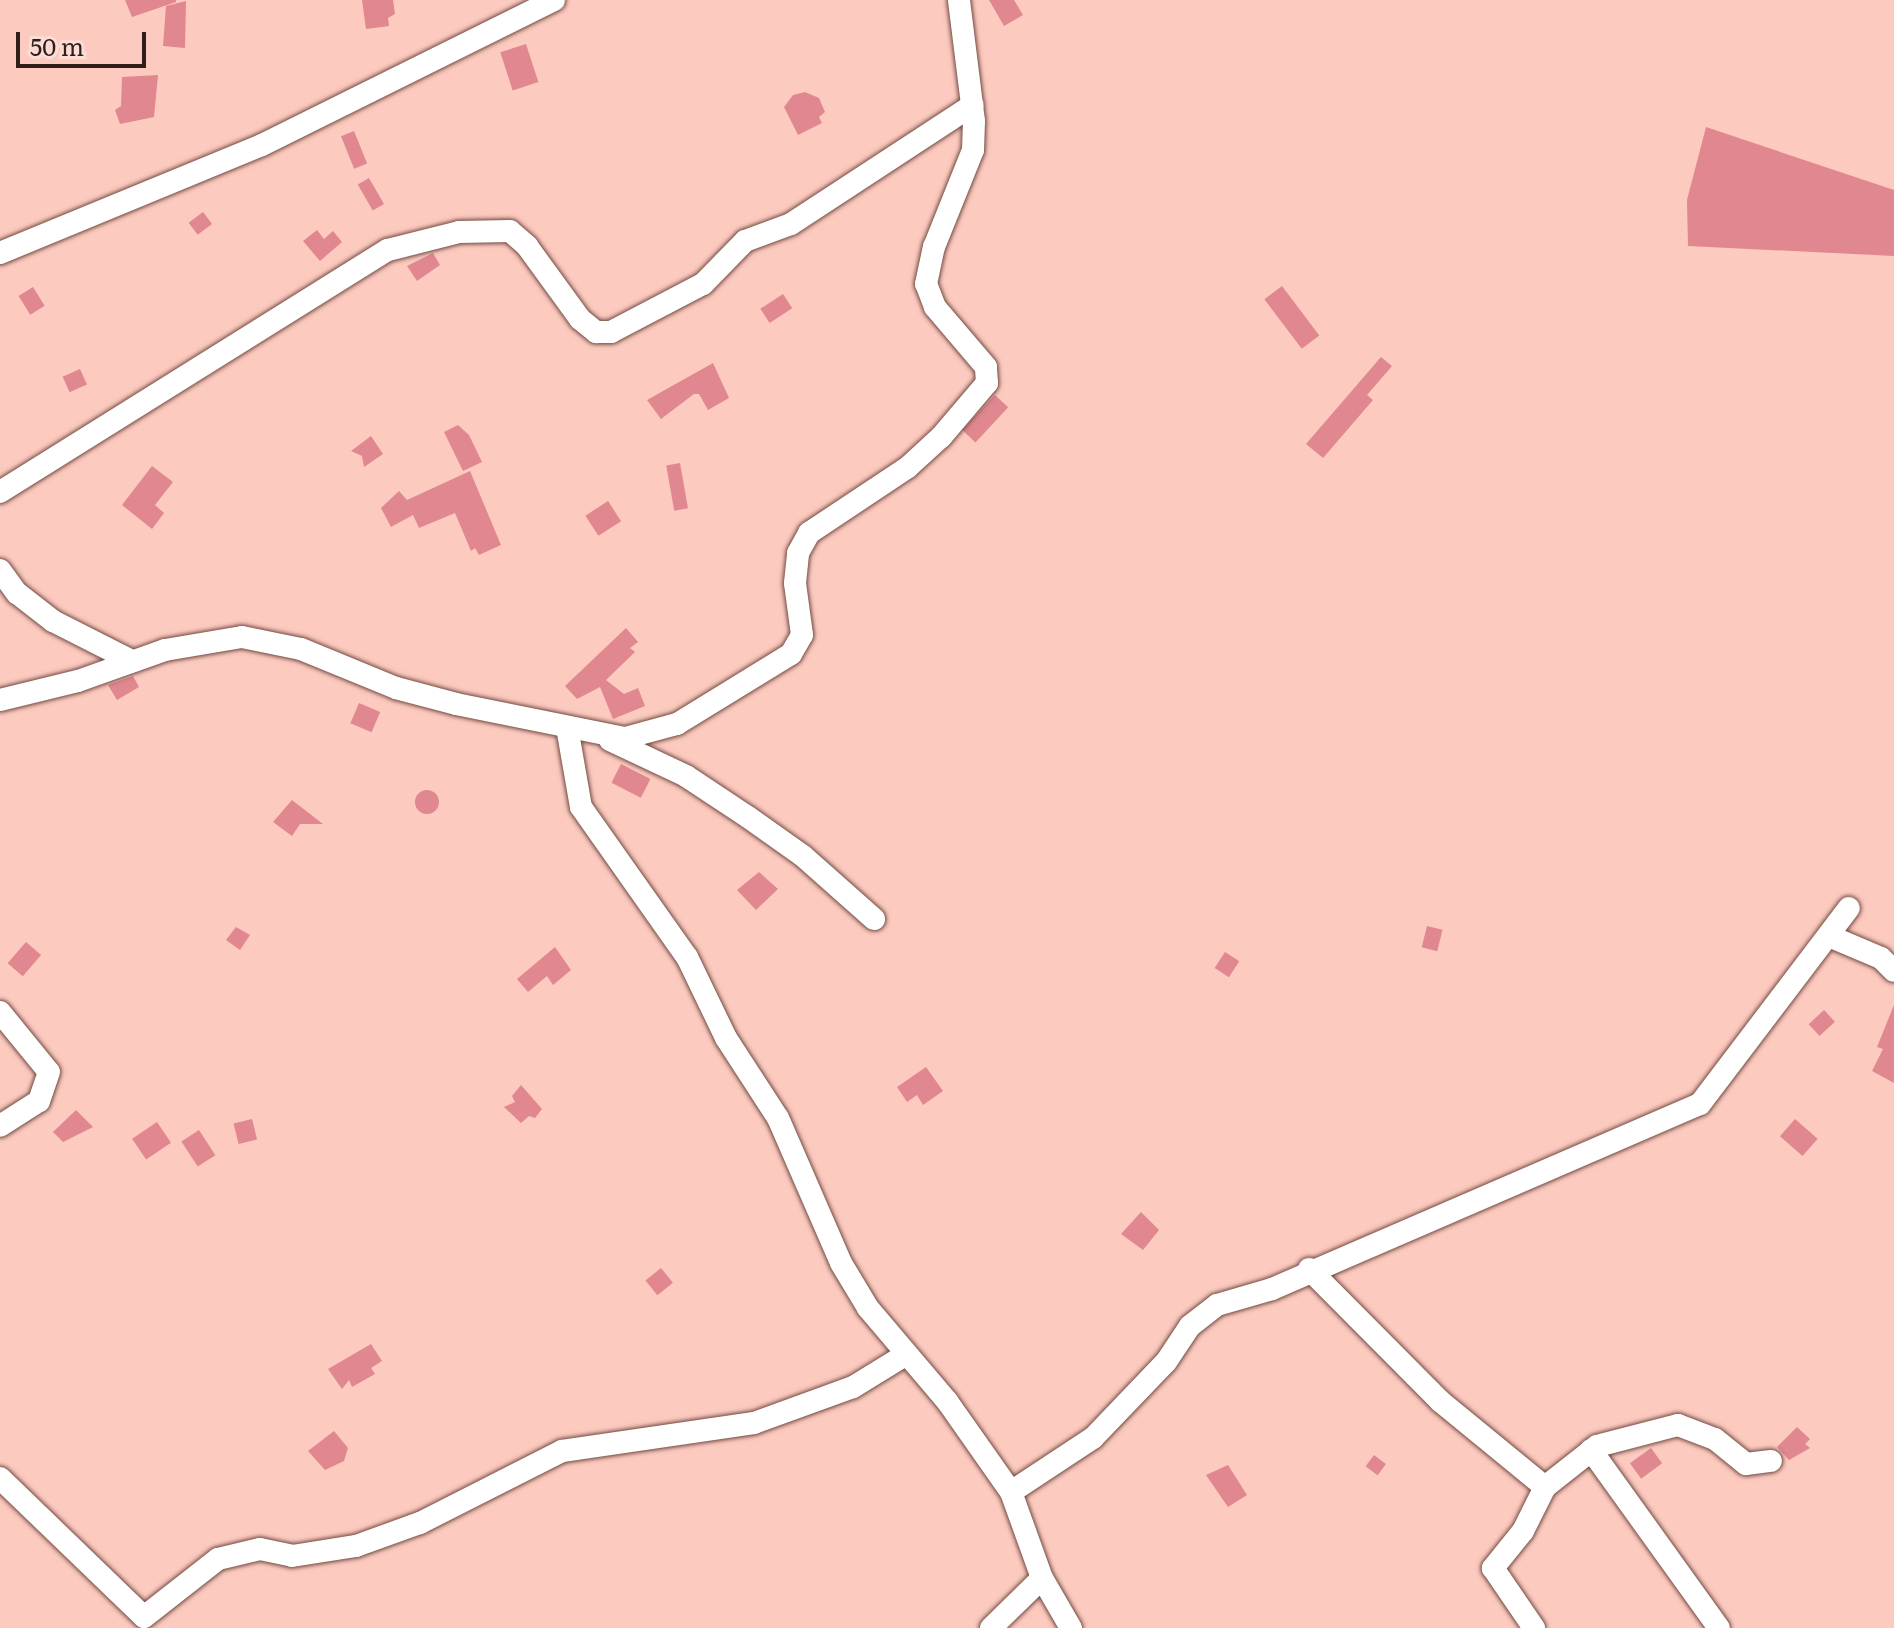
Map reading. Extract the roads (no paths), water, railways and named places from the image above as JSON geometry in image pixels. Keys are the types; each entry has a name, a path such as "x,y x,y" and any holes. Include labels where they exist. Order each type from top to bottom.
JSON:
{"street":[{"path":"0,253 262,145 554,0"},
{"path":"0,700 51,690 132,661 211,638 265,640 338,662 396,688 601,736 625,738 677,724 791,654 802,635 795,574 809,533 907,468 983,391 986,367 935,307 926,284 934,247 970,164 973,105 959,0"},
{"path":"0,492 379,253 459,232 510,231 527,246 580,319 596,332 611,332 703,284 745,241 791,224 973,105"},
{"path":"0,570 17,593 53,621 132,661"},
{"path":"567,727 581,807 679,943 726,1038 784,1130 841,1263 905,1355 947,1401 1011,1492 1042,1578 1071,1628"},
{"path":"601,736 686,776 748,817 803,856 874,919"},
{"path":"1011,1492 1093,1438 1207,1311 1272,1289 1309,1269 1686,1114 1723,1080 1849,908"},
{"path":"1829,936 1881,958 1894,971"},
{"path":"0,1012 49,1072 39,1101 0,1126"},
{"path":"1309,1269 1440,1401 1545,1487"},
{"path":"0,1478 136,1622 218,1559 260,1549 292,1556 356,1546 420,1523 562,1451 754,1423 853,1387 905,1355"},
{"path":"1534,1628 1493,1568 1523,1531 1545,1487 1591,1450 1678,1425 1715,1439 1746,1464 1771,1461"},
{"path":"1591,1450 1719,1628"},
{"path":"991,1628 1042,1578"}]}
